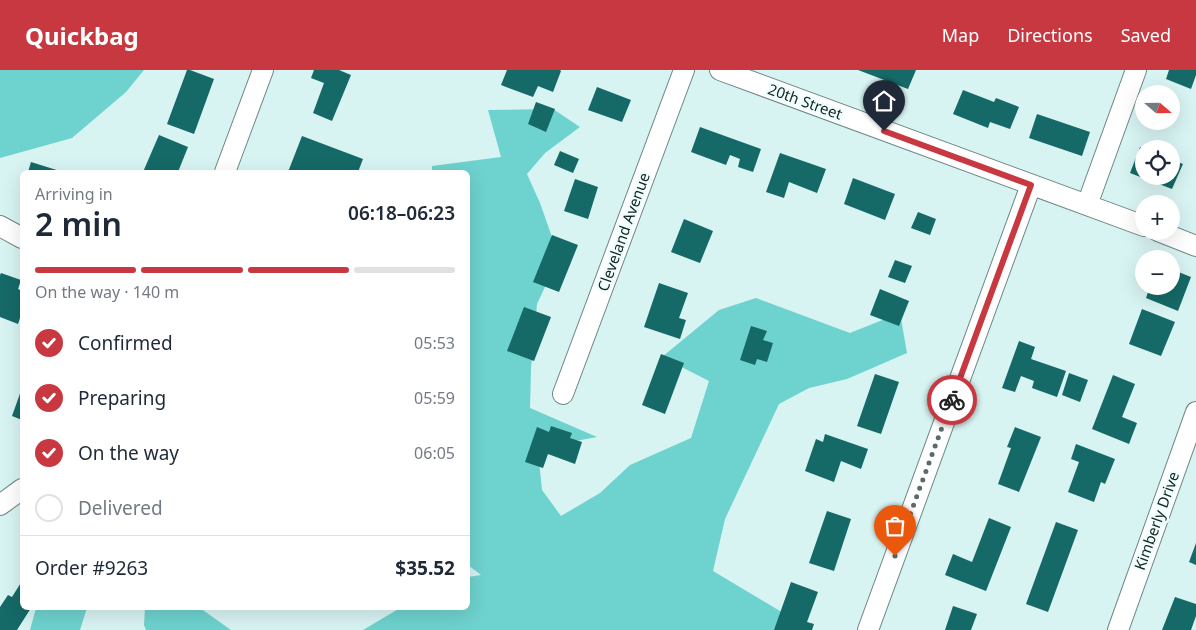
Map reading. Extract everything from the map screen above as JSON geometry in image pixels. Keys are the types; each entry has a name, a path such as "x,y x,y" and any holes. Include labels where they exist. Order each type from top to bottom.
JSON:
{"street":[{"path":"226,170 263,70"},
{"name":"Cleveland Avenue","path":"563,394 684,70"},
{"name":"20th Street","path":"720,70 1135,223"},
{"path":"1087,204 1136,70"},
{"path":"868,630 1031,185"},
{"path":"0,226 20,237"},
{"path":"1180,240 1196,246"},
{"name":"Kimberly Drive","path":"1118,630 1196,412"},
{"path":"0,505 20,490"}],"shaded area":[{"path":"0,70 144,70 126,92 72,138 0,158"},
{"path":"553,109 580,127 545,153 527,174 540,203 559,257 537,304 531,368 530,408 597,437 538,451 542,490 561,516 600,493 630,465 691,438 709,381 662,357 719,310 756,298 850,333 900,313 907,353 847,379 809,388 779,404 725,519 713,571 795,620 795,630 363,630 397,610 470,610 470,577 481,575 470,567 470,170 432,170 432,166 501,157 488,110"},
{"path":"35,610 86,610 80,630 30,630"},
{"path":"145,610 203,610 231,630 146,630 144,625"}],"building":[{"path":"187,70 214,79 194,134 167,124"},
{"path":"314,70 339,70 351,75 332,121 313,113 324,83 311,78"},
{"path":"507,70 561,71 553,92 538,86 533,97 501,85"},
{"path":"858,70 916,70 908,89"},
{"path":"1169,70 1196,70 1191,89 1166,79"},
{"path":"597,87 631,100 622,122 588,110"},
{"path":"963,90 994,102 996,98 1019,107 1010,129 990,122 988,128 953,114"},
{"path":"536,102 555,109 546,132 528,124"},
{"path":"1037,114 1090,132 1082,156 1029,138"},
{"path":"700,127 761,149 753,172 738,167 740,159 730,155 726,165 691,152"},
{"path":"159,135 188,147 179,170 144,170"},
{"path":"302,136 363,159 359,170 289,170"},
{"path":"560,151 579,159 573,173 554,165"},
{"path":"780,153 826,169 817,193 789,182 784,198 766,192"},
{"path":"1135,160 1135,175 1130,173"},
{"path":"31,162 57,170 29,170"},
{"path":"853,178 895,194 885,220 844,204"},
{"path":"575,179 598,187 588,219 564,211"},
{"path":"1162,185 1174,185 1172,189"},
{"path":"918,212 936,219 930,235 911,228"},
{"path":"684,219 713,231 700,263 671,252"},
{"path":"552,235 578,245 559,292 533,282"},
{"path":"895,260 912,266 905,283 888,277"},
{"path":"1,273 20,280 18,289 20,290 20,318 18,324 0,317"},
{"path":"1180,273 1191,277 1178,311 1146,298 1147,295 1180,295"},
{"path":"659,283 688,293 679,318 686,320 680,339 644,327"},
{"path":"880,289 909,301 899,326 870,315"},
{"path":"524,307 551,317 534,361 507,351"},
{"path":"1142,309 1175,322 1161,356 1129,344"},
{"path":"751,326 767,331 763,340 773,343 767,362 757,359 755,365 740,360"},
{"path":"1019,341 1035,347 1031,359 1066,371 1057,397 1032,388 1034,381 1021,376 1015,392 1002,388"},
{"path":"661,354 684,363 665,414 642,405"},
{"path":"1069,373 1088,380 1080,402 1062,395"},
{"path":"875,374 899,382 881,434 857,426"},
{"path":"1113,375 1135,384 1122,417 1137,423 1129,444 1092,429"},
{"path":"20,394 20,419 12,416"},
{"path":"551,426 572,433 570,438 582,442 575,464 548,454 543,468 525,462 537,427 549,432"},
{"path":"1015,427 1041,437 1019,492 998,484 1011,448 1007,447"},
{"path":"825,434 868,449 861,469 841,461 834,482 805,471 816,439 823,442"},
{"path":"1076,444 1115,459 1105,484 1101,482 1094,502 1068,492 1079,462 1071,459"},
{"path":"827,511 851,519 834,571 809,563"},
{"path":"989,518 1011,527 986,591 945,575 953,554 972,562"},
{"path":"1056,522 1078,530 1048,612 1026,604"},
{"path":"1196,543 1196,565 1189,562"},
{"path":"791,582 818,592 807,622 814,624 812,630 774,630"},
{"path":"20,584 20,610 30,610 17,630 0,630 0,607 8,595 12,597"},
{"path":"1175,597 1196,604 1196,616 1191,630 1162,630"},
{"path":"953,606 977,614 971,630 945,630"}],"way so far":[{"path":"895,556 952,400"}],"route":[{"path":"884,131 1031,185 952,400"}]}
